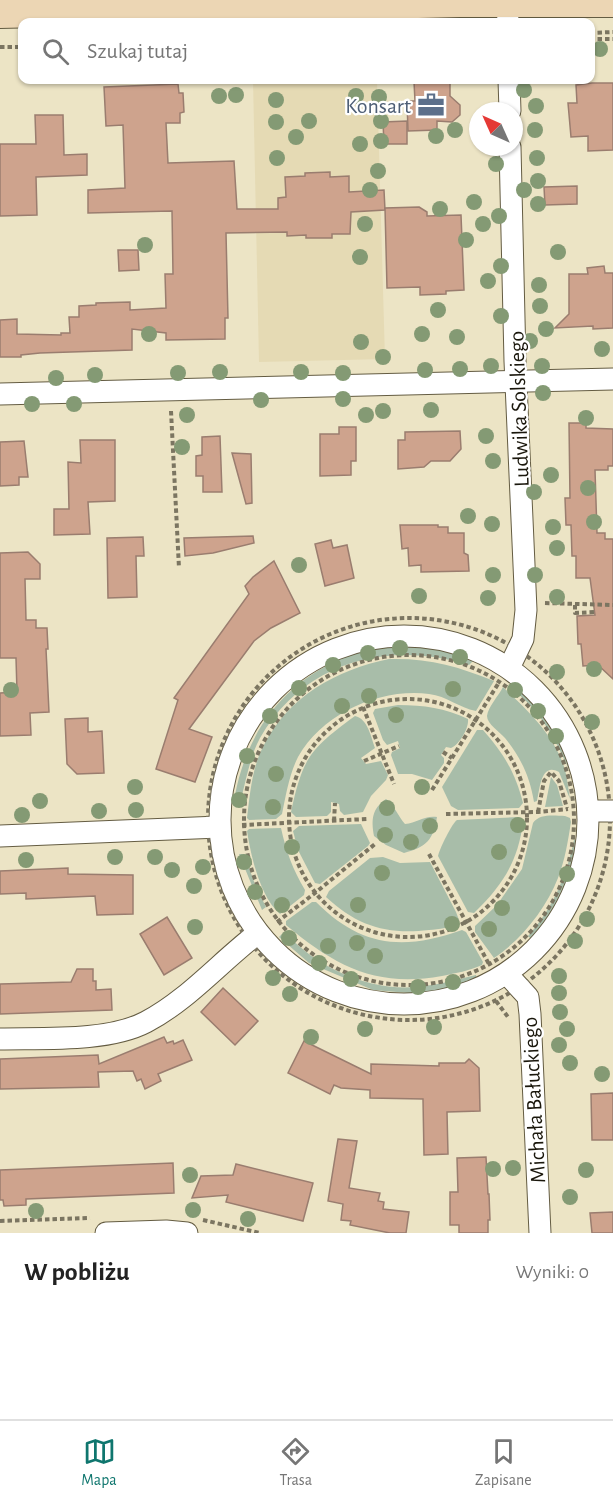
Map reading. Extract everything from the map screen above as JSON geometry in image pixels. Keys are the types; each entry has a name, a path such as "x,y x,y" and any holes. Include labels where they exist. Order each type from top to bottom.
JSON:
{"main road":[{"path":"0,13 447,2 508,8 613,2"}],"street":[{"path":"509,84 510,102"},
{"name":"Ludwika Solskiego","path":"510,156 526,610 524,639 513,659"},
{"path":"0,394 613,380"},
{"path":"404,636 432,638 513,659 531,686 550,706 577,756 585,783 577,810 587,849 577,886 560,920 536,949 505,976 476,990 444,1001 409,1005 375,1003 341,994 309,979 253,937 230,883 213,828 231,754 248,721 271,692 300,668 332,650 367,639 404,636"},
{"path":"577,810 612,811"},
{"path":"0,836 213,828"},
{"path":"0,1039 108,1035 145,1023 182,998 253,937"},
{"name":"Michała Bałuckiego","path":"505,976 528,997 540,1233"},
{"path":"106,1233 166,1231 187,1233"}],"path":[{"path":"595,33 613,32"},
{"path":"595,39 613,39"},
{"path":"0,47 18,47"},
{"path":"178,408 171,408 179,568"},
{"path":"540,603 613,605"},
{"path":"575,605 575,613 595,612"},
{"path":"513,659 502,640 455,622 405,617 356,624 309,643 269,673 237,712 216,758 207,807 213,828 215,879 229,912 253,937 274,970 306,993 342,1010 380,1019 420,1021 459,1015 496,1001 505,976 514,948 536,925 554,900 566,871 577,810 563,760 538,716 500,682 464,665 434,657 385,656 340,670 299,696 268,733 257,754 249,777 244,825 250,866 267,904 278,921 312,954 331,966 375,982 398,985 422,985 467,975 505,976 540,972 562,950 581,924 595,895 605,865 610,834 612,811 602,761 581,714 556,681 513,659"},
{"path":"432,790 496,690"},
{"path":"410,698 433,701 456,708 477,720 497,738 513,760 523,786 528,812 525,845 513,876 492,903 466,923 447,931 406,938 365,930 330,908 304,878 296,860 288,823 291,794 300,766 316,741 337,721 363,707 386,700 410,698"},
{"path":"363,707 394,784"},
{"path":"364,761 399,746"},
{"path":"443,752 452,759"},
{"path":"538,812 544,781 551,772 555,774 577,810"},
{"path":"334,821 335,803"},
{"path":"446,814 577,810"},
{"path":"244,825 368,819"},
{"path":"278,921 375,844"},
{"path":"429,854 466,923 505,976"}],"shaded area":[{"path":"253,84 377,84 385,359 259,362"}],"green space":[{"path":"390,646 442,650 472,657 473,661 469,665 439,658 409,655 379,657 351,663 324,674 300,691 278,712 257,744 242,795 235,795 249,748 273,709 289,693 327,665 355,653"},
{"path":"389,659 443,664 494,681 476,711 435,695 410,693 373,700 338,716 309,741 298,757 290,778 282,814 276,819 249,820 247,818 249,800 257,762 274,728 287,712 301,699 333,678"},
{"path":"518,684 549,711 564,734 580,778 576,781 542,720 513,690"},
{"path":"503,687 537,721 557,750 564,766 570,799 559,772 548,770 542,778 537,801 534,802 530,784 520,760 505,738 491,725 487,716"},
{"path":"398,705 434,708 468,719 461,739 451,748 446,747 441,755 444,763 432,780 412,774 398,774 391,755 400,748 398,741 387,745 373,713 375,709"},
{"path":"355,716 366,725 375,748 361,758 366,764 381,761 388,775 386,780 371,796 363,812 344,815 340,811 339,804 331,802 331,812 327,816 296,817 291,812 305,766 318,746"},
{"path":"477,730 483,730 508,764 523,803 519,808 458,810 451,806 442,787"},
{"path":"551,777 557,785 563,806 545,807"},
{"path":"386,799 405,824 437,817 431,837 427,842 404,853 386,845 374,836 375,811"},
{"path":"544,816 570,818 570,829 563,864 553,890 532,923 494,958 475,932 475,926 497,905 522,869 533,823"},
{"path":"519,817 523,822 513,861 493,893 474,913 468,912 438,856 449,831 457,820"},
{"path":"361,824 370,843 368,846 320,884 315,883 298,850 293,831 299,826"},
{"path":"281,828 290,860 305,890 304,895 280,914 273,907 262,887 247,831 249,829"},
{"path":"574,840 579,840 577,854 564,894 550,918 532,940 528,936 545,914 557,891 567,867"},
{"path":"239,854 244,854 266,907 262,910"},
{"path":"383,857 400,863 430,862 459,920 441,929 400,931 386,929 361,922 326,897 329,891 370,858"},
{"path":"312,902 316,902 350,928 384,941 421,941 462,930 466,932 483,962 482,965 457,973 418,979 377,976 358,970 322,952 286,925 286,921"},
{"path":"286,933 299,946 328,967 362,981 398,987 416,987 476,975 477,982 450,990 421,994 373,990 309,963 279,937"}],"building":[{"path":"613,83 613,150 588,151 588,136 571,137 568,103 577,103 576,85"},
{"path":"178,84 179,93 183,93 184,112 180,113 180,123 166,123 168,163 234,161 237,209 278,209 278,198 286,197 285,177 330,172 330,177 349,176 349,192 384,190 385,210 351,212 350,234 332,234 332,238 306,238 306,235 287,236 287,232 226,233 228,318 225,318 225,339 166,340 166,333 132,329 132,350 40,353 21,355 21,357 0,357 0,320 17,319 17,334 61,335 61,333 70,333 69,317 79,317 79,306 130,302 130,310 166,308 165,274 173,274 172,211 88,213 88,190 125,188 123,125 106,126 104,87"},
{"path":"414,84 450,84 450,96 460,105 460,115 452,122 437,121 437,130 408,131 407,101 415,101"},
{"path":"35,115 63,115 64,155 87,154 87,175 36,177 37,215 0,216 0,144 36,144"},
{"path":"407,121 407,144 384,144 383,122"},
{"path":"577,186 577,204 545,205 544,187"},
{"path":"419,207 427,212 427,216 461,215 464,290 446,291 446,294 420,295 420,287 387,288 385,208"},
{"path":"118,250 138,250 139,270 119,271"},
{"path":"604,266 605,273 613,273 613,328 593,329 593,326 555,328 569,314 569,274 588,274 587,268"},
{"path":"569,423 586,423 586,428 613,429 613,466 608,466 608,470 595,470 597,533 605,533 605,539 613,539 613,679 598,665 583,666 581,644 578,644 577,616 595,615 590,578 576,578 576,556 572,556 571,525 566,525 565,498 570,498"},
{"path":"339,427 356,427 356,461 351,461 351,475 320,476 320,434 339,434"},
{"path":"460,431 461,449 450,461 431,461 424,467 398,469 398,440 405,440 405,432"},
{"path":"220,436 222,492 203,492 203,476 196,476 196,456 202,455 202,437"},
{"path":"80,440 115,440 115,501 88,502 90,534 54,535 54,509 69,509 68,462 81,463"},
{"path":"24,441 28,477 19,477 19,485 0,486 0,442"},
{"path":"232,453 251,454 252,503 246,504"},
{"path":"400,525 438,525 438,527 448,527 448,533 464,533 464,553 468,555 469,571 421,572 421,565 409,566 408,548 402,549"},
{"path":"253,536 254,543 213,553 185,556 184,538"},
{"path":"143,537 144,556 136,556 137,597 108,598 107,538"},
{"path":"331,540 333,548 347,545 354,578 325,586 315,544"},
{"path":"28,552 40,564 40,579 25,579 26,620 36,620 36,628 47,628 49,712 30,713 31,735 0,736 0,693 17,692 16,658 0,658 0,553"},
{"path":"274,561 300,613 271,628 254,641 189,729 212,737 195,782 156,769 178,700 174,698 249,594 245,586"},
{"path":"88,718 88,732 102,731 104,773 77,774 67,764 65,719"},
{"path":"68,868 68,874 133,875 133,914 97,915 95,896 26,899 26,893 0,894 0,871"},
{"path":"167,917 192,958 164,975 140,934"},
{"path":"77,969 93,969 96,990 111,989 112,1010 0,1014 0,984 71,982"},
{"path":"223,988 258,1021 235,1045 201,1012"},
{"path":"164,1037 167,1043 173,1041 174,1044 183,1040 192,1060 158,1074 161,1081 145,1089 141,1079 137,1081 133,1071 98,1072 99,1087 0,1089 0,1059 98,1055 99,1064"},
{"path":"304,1041 371,1074 371,1064 439,1066 439,1063 465,1063 469,1059 479,1068 480,1111 447,1112 448,1154 424,1155 423,1099 370,1098 370,1090 341,1088 334,1085 330,1094 288,1073"},
{"path":"613,1093 613,1140 592,1140 591,1094"},
{"path":"338,1139 357,1141 349,1188 380,1193 378,1201 384,1202 383,1209 409,1212 406,1233 390,1233 350,1225 351,1221 341,1220 343,1204 328,1201"},
{"path":"486,1157 490,1220 488,1220 488,1233 459,1233 459,1225 450,1225 450,1192 458,1192 457,1158"},
{"path":"173,1163 174,1193 26,1199 26,1205 4,1206 3,1200 0,1200 0,1170"},
{"path":"236,1164 313,1183 303,1221 226,1202 228,1195 192,1198 201,1176 233,1175"},
{"path":"613,1212 613,1233 592,1233 590,1213"}],"place":[{"name":"Konsart","path":"431,105"}]}
